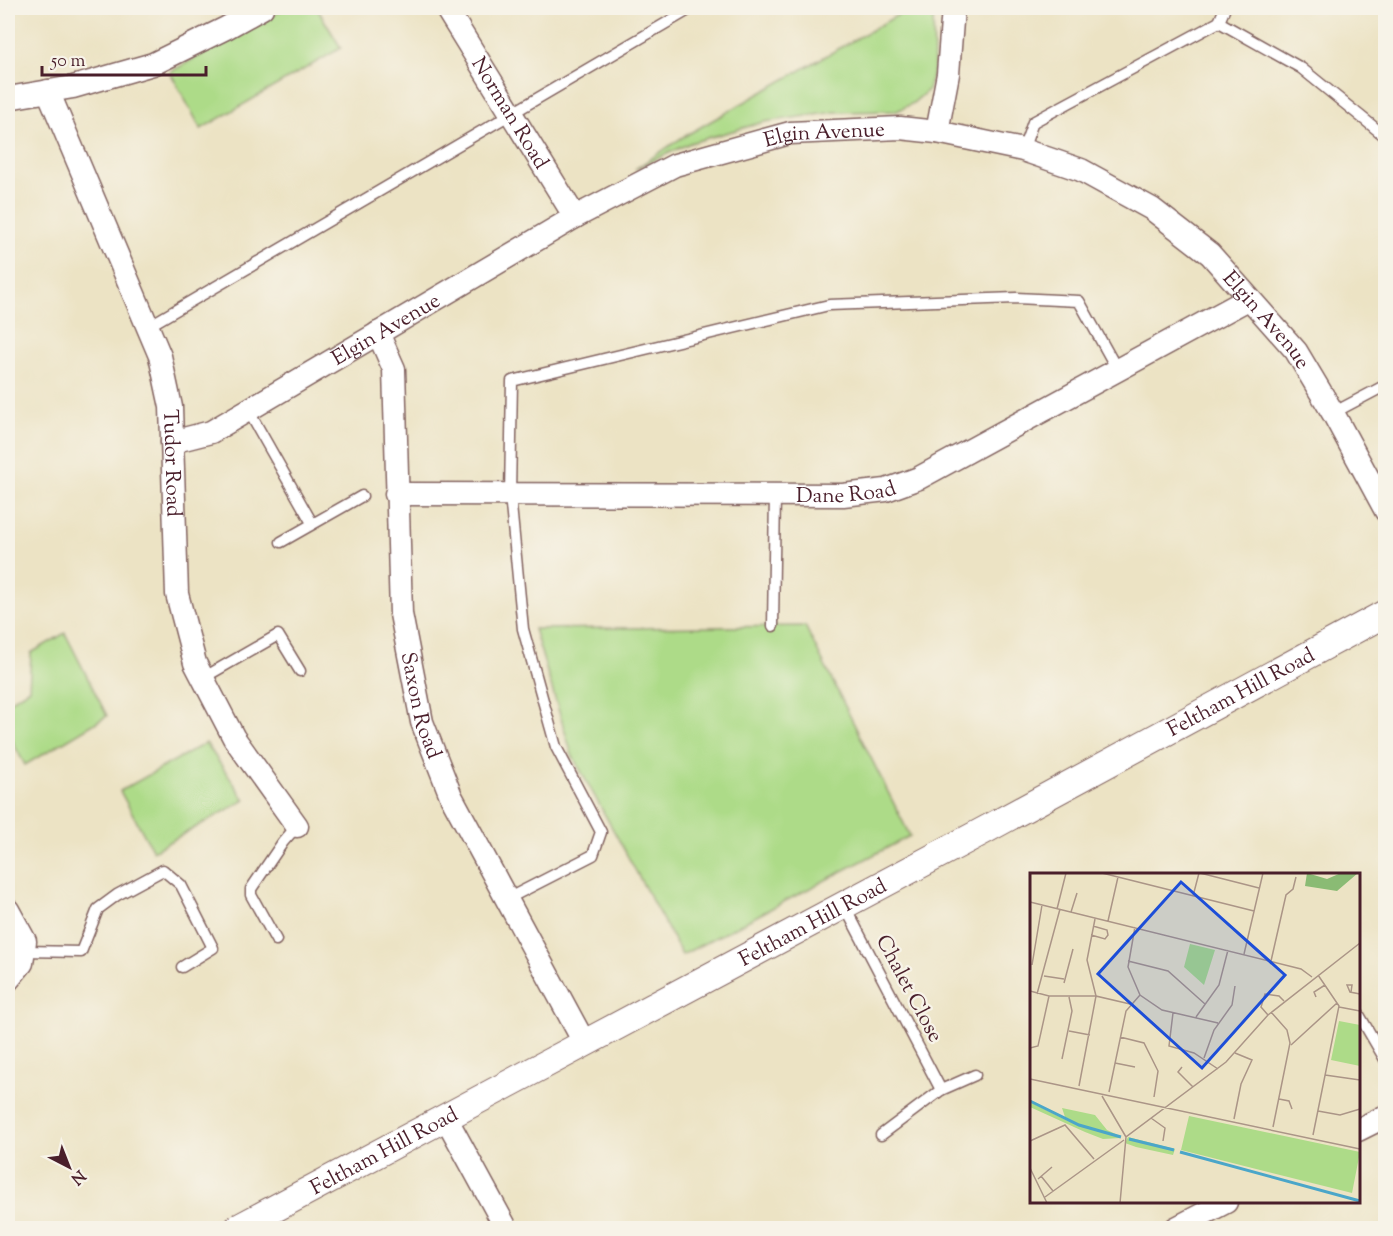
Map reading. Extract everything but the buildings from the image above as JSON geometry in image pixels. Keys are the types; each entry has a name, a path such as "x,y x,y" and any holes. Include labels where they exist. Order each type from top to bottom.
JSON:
{"street":[{"path":"8,98 73,87 153,64 262,8"},
{"name":"Norman Road","path":"446,8 574,216"},
{"path":"937,132 948,74 953,8"},
{"name":"Tudor Road","path":"48,91 160,356 169,397 177,594 195,663 234,738 297,826"},
{"name":"Elgin Avenue","path":"172,442 211,432 574,216 675,165 790,133 900,128 937,132 1023,150 1081,170 1152,209 1210,254 1296,351 1333,413 1386,511"},
{"name":"Dane Road","path":"396,495 843,495 886,489 919,478 1248,299"},
{"name":"Saxon Road","path":"378,333 394,369 401,614 423,722 451,796 585,1044"},
{"name":"Feltham Hill Road","path":"238,1228 1386,614"},
{"path":"8,910 25,941 22,963 8,980"},
{"path":"1360,1129 1386,1116"},
{"path":"446,1118 506,1228"},
{"path":"1176,1228 1209,1221 1226,1203"}],"lane":[{"path":"147,327 692,8"},
{"path":"1023,150 1033,122 1219,22 1225,8"},
{"path":"1219,22 1301,68 1386,137"},
{"path":"507,899 593,855 601,832 556,747 523,629 510,495 512,381 829,305 1016,298 1079,301 1118,371"},
{"path":"1333,413 1386,385"},
{"path":"248,410 312,523"},
{"path":"774,626 775,495"},
{"path":"281,542 362,496"},
{"path":"203,678 278,635 300,670"},
{"path":"276,940 251,895 250,889 297,826"},
{"path":"24,951 81,952 98,909 117,895 163,870 181,885 213,948 182,967"},
{"name":"Chalet Close","path":"844,905 941,1090"},
{"path":"1360,1015 1386,1061"},
{"path":"881,1135 941,1090 975,1076"}],"green space":[{"path":"286,8 317,8 341,48 201,129 170,72"},
{"path":"910,8 933,8 934,69 928,90 913,103 897,111 836,112 764,122 690,143 635,169 683,137"},
{"path":"805,626 910,836 682,955 572,755 534,629"},
{"path":"65,633 107,716 25,765 8,733 8,702 29,689 31,653"},
{"path":"206,743 245,800 153,851 120,791"}]}
